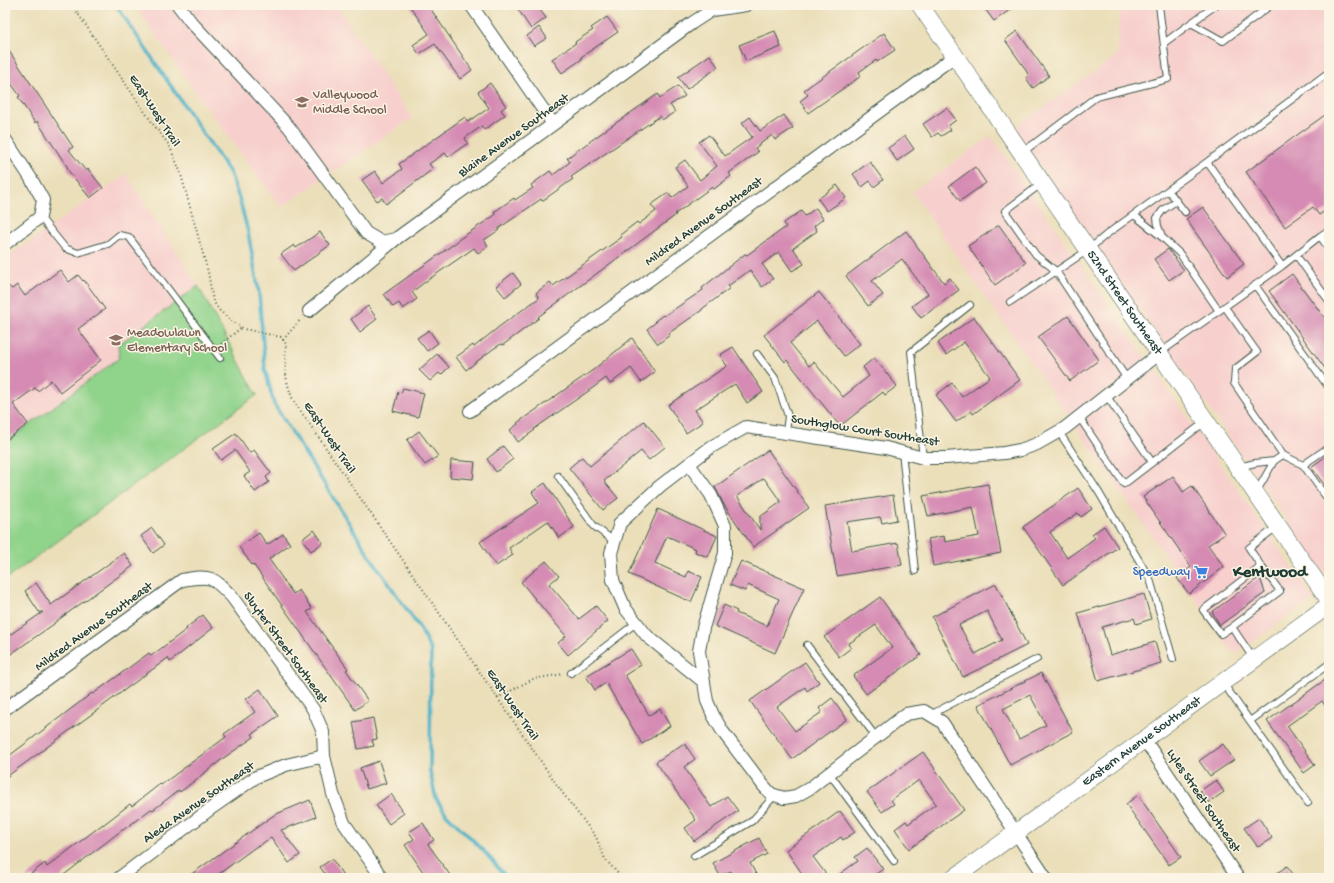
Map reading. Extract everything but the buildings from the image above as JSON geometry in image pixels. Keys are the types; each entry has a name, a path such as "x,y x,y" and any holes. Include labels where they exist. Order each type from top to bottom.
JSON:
{"main road":[{"name":"52nd Street Southeast","path":"920,5 1329,600"},
{"name":"Eastern Avenue Southeast","path":"954,878 1329,605"}],"street":[{"path":"178,5 191,22 289,127 366,233 381,242 397,238"},
{"path":"471,5 553,124"},
{"name":"Blaine Avenue Southeast","path":"309,311 397,238 692,23 710,7 746,5"},
{"name":"Mildred Avenue Southeast","path":"470,411 955,56"},
{"path":"5,139 43,200 40,217 5,244"},
{"name":"Southglow Court Southeast","path":"704,682 647,636 625,608 613,580 611,553 620,523 660,486 711,447 746,427 886,448 923,458 946,458 1004,453 1020,450 1037,444 1059,432 1160,353"},
{"path":"689,464 711,495 725,526 725,553 703,628 699,651 707,701 723,732 763,785 772,794 784,798 796,796 810,788 906,714 924,711 942,722 1046,878"},
{"name":"Mildred Avenue Southeast","path":"5,710 182,580 203,577"},
{"name":"Sluyter Street Southeast","path":"203,577 216,582 232,597 313,709 323,732 324,756 333,794 344,823 382,878"},
{"name":"Lyles Street Southeast","path":"1144,739 1238,878"},
{"name":"Aleda Avenue Southeast","path":"119,878 213,807 256,777 286,765 324,756"}],"lane":[{"path":"1022,153 1096,97 1168,79 1159,5"},
{"path":"1164,43 1216,5"},
{"path":"1191,23 1223,41 1271,5"},
{"path":"1010,302 1088,250 1107,234 1329,72"},
{"path":"1207,162 1282,266"},
{"path":"1043,183 1004,211 1036,255 1056,271 1127,379"},
{"path":"1168,190 1185,212"},
{"path":"1162,238 1157,218 1163,210 1176,201"},
{"path":"1134,215 1180,254 1219,311"},
{"path":"40,217 65,248 78,253 108,244 119,235 129,238 220,358"},
{"path":"1160,353 1296,256 1329,230"},
{"path":"1320,236 1329,249"},
{"path":"1296,256 1329,301"},
{"path":"1255,285 1329,388"},
{"path":"923,458 911,352 970,305"},
{"path":"1225,307 1257,352 1235,369 1234,384 1283,455 1304,465 1318,481 1329,501"},
{"path":"757,354 775,378 788,416 786,432"},
{"path":"1106,395 1152,462"},
{"path":"1079,417 1124,484 1206,421"},
{"path":"1059,432 1098,491 1150,579 1173,659"},
{"path":"1304,465 1329,447"},
{"path":"902,452 915,571"},
{"path":"1255,494 1274,461 1283,455"},
{"path":"1237,467 1274,461"},
{"path":"558,476 594,526 615,542"},
{"path":"1261,566 1203,610 1221,634 1280,591 1249,548 1278,526"},
{"path":"571,673 636,622"},
{"path":"1232,627 1254,660"},
{"path":"807,645 876,737"},
{"path":"930,715 1037,659"},
{"path":"1250,721 1329,664"},
{"path":"1222,682 1308,803"},
{"path":"829,773 894,861"},
{"path":"694,856 752,821 775,795"}],"path":[{"name":"East-West Trail","path":"72,5 169,145 180,171 208,272 213,301 219,310 243,328 277,336 286,344 285,371 287,385 293,400 564,796 596,837 605,859 622,878"},
{"path":"283,340 309,311"},
{"path":"214,350 243,328"},
{"path":"497,698 533,679 571,673"}],"shaded area":[{"name":"Valleywood Middle School","path":"135,5 336,5 412,118 281,207 191,86"},
{"path":"1120,5 1329,5 1329,572 1323,572 1014,128 1117,56"},
{"path":"991,136 1314,599 1234,654 912,192"},
{"name":"Meadowlawn Elementary School","path":"126,174 198,286 257,395 5,580 5,259"}],"green space":[{"path":"198,286 257,395 5,580 5,443 119,358 118,345"}],"waterway":[{"path":"116,5 230,173 240,201 248,232 259,293 265,369 274,404 371,558 421,630 431,651 430,772 436,799 447,815 483,850 507,878"}],"place":[{"name":"Valleywood Middle School","path":"302,102"},
{"name":"Meadowlawn Elementary School","path":"116,340"},
{"name":"Speedway","path":"1201,572"}],"district":[{"name":"Kentwood","path":"1270,573"}]}
